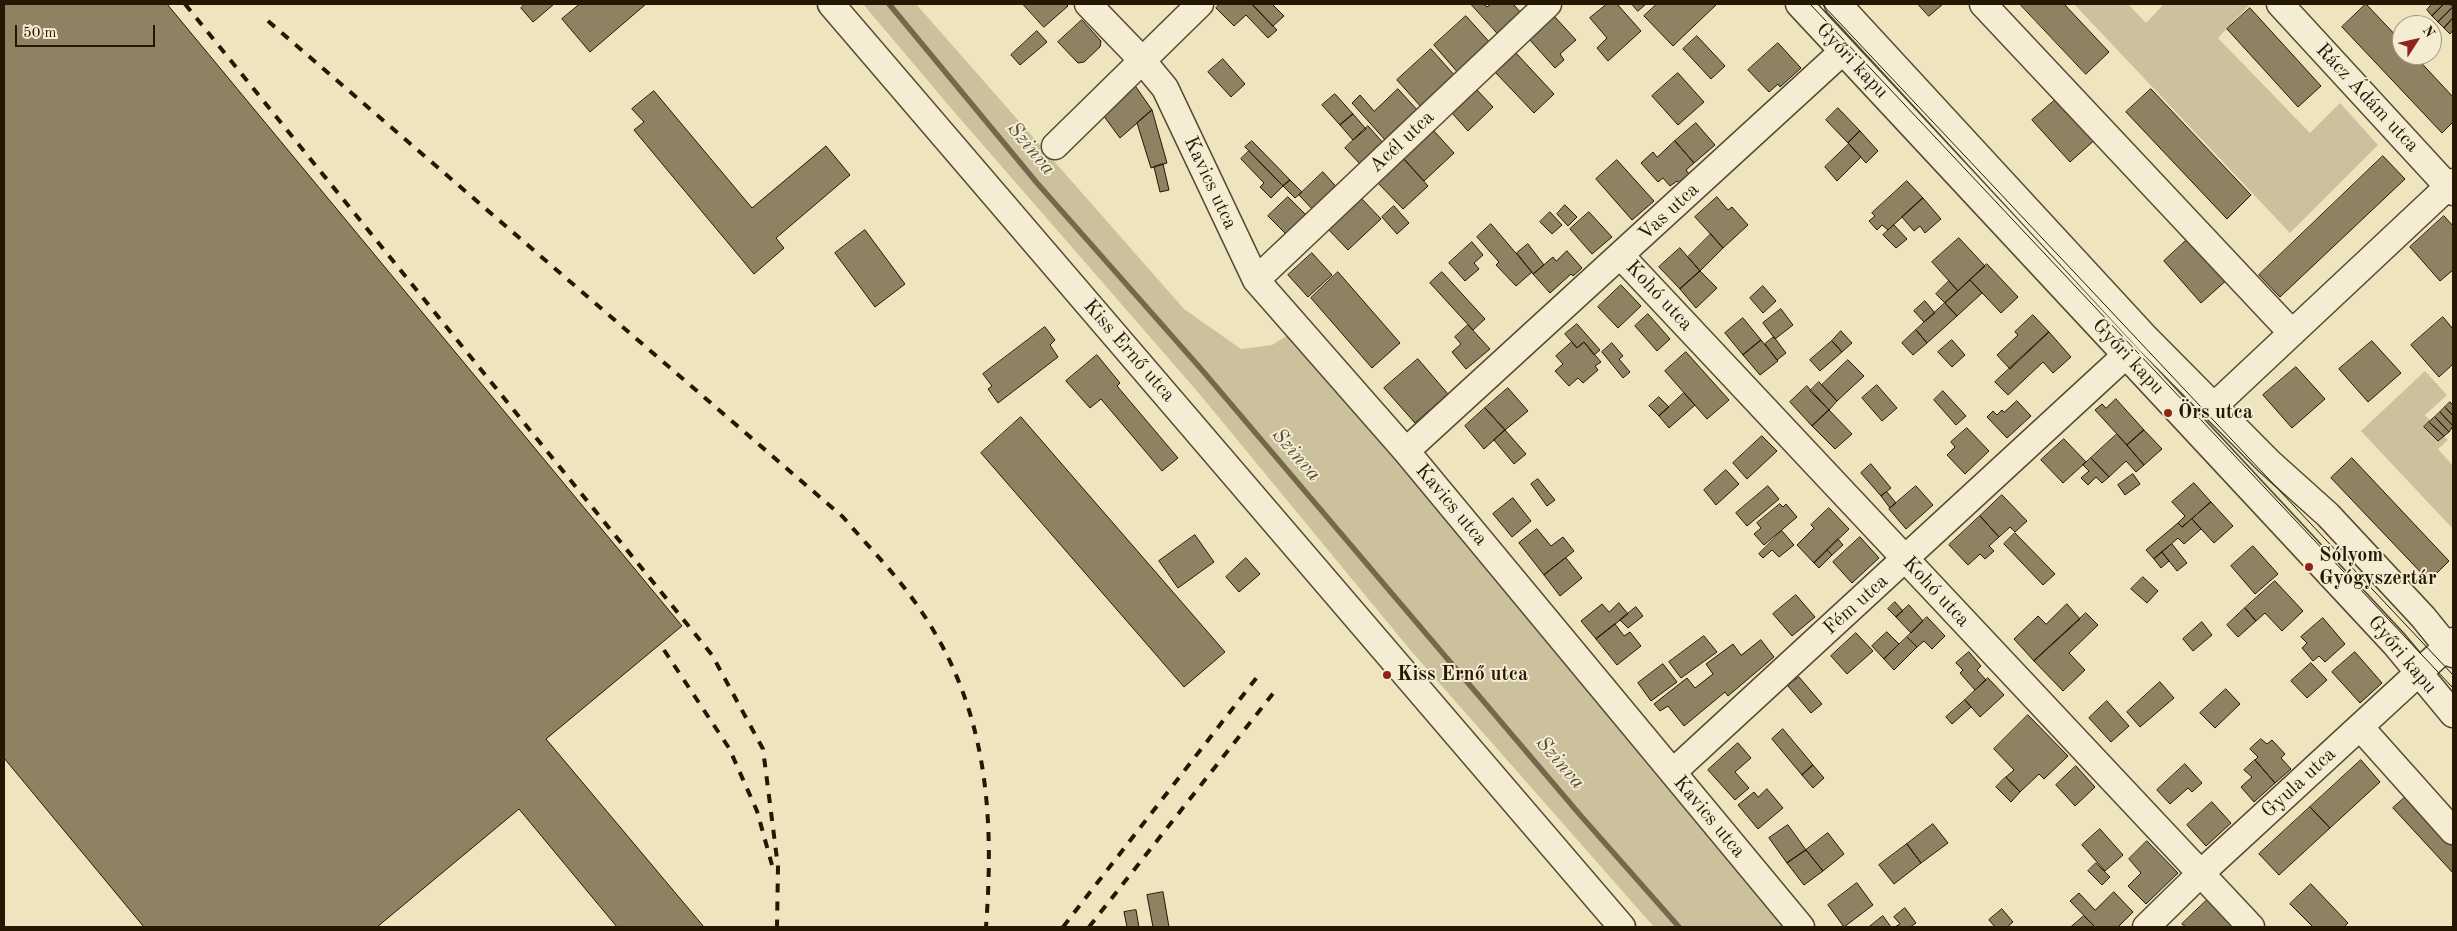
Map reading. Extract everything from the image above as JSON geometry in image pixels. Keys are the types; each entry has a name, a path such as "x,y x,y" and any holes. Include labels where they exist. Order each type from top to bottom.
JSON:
{"street":[{"name":"Kiss Ernő utca","path":"831,4 1622,927"},
{"name":"Kavics utca","path":"1088,4 1141,59 1165,88 1256,280 1406,451 1801,927"},
{"path":"1055,146 1141,59 1200,4"},
{"name":"Acél utca","path":"1256,280 1548,4"},
{"name":"Győri kapu","path":"1799,4 2419,672 2453,714"},
{"name":"Győri kapu","path":"1838,4 2147,339 2269,462 2328,515 2451,647"},
{"path":"1983,4 2292,333"},
{"name":"Rácz Ádám utca","path":"2280,4 2452,187"},
{"name":"Vas utca","path":"1406,451 1842,52"},
{"path":"2214,406 2452,187"},
{"name":"Kohó utca","path":"1621,256 2251,927"},
{"name":"Fém utca","path":"1672,772 2126,355"},
{"name":"Gyula utca","path":"2146,927 2200,874 2419,672 2451,647"},
{"path":"2360,727 2453,831"}],"shaded area":[{"path":"863,4 916,4 1184,309 1241,349 1272,345 1291,333 1793,927 1654,927 1412,652 1197,391"},
{"path":"2074,4 2128,4 2146,23 2164,4 2250,4 2218,38 2310,133 2340,103 2378,145 2290,233"},
{"path":"2425,371 2447,395 2425,415 2448,440 2438,449 2453,466 2453,529 2361,431"}],"building":[{"path":"4,4 167,4 682,626 546,739 704,927 617,927 519,809 377,927 144,927 4,758"},
{"path":"525,4 554,4 533,22 521,8"},
{"path":"580,4 646,4 590,52 562,19"},
{"path":"1023,4 1066,4 1068,6 1044,27"},
{"path":"1220,4 1252,4 1277,30 1268,38 1246,15 1234,26 1216,8"},
{"path":"1252,4 1272,4 1284,16 1273,26"},
{"path":"1471,4 1484,4 1487,7 1491,4 1513,4 1523,15 1500,36"},
{"path":"1607,4 1617,4 1641,31 1608,61 1597,48 1607,38 1590,18"},
{"path":"1632,4 1646,4 1638,11"},
{"path":"1657,4 1717,4 1673,46 1644,16"},
{"path":"1918,4 1943,4 1929,16"},
{"path":"2020,4 2064,4 2109,52 2086,74"},
{"path":"2366,4 2392,31 2392,65 2423,65 2453,97 2453,122 2442,133 2342,27"},
{"path":"2432,4 2444,4 2433,15 2427,10"},
{"path":"2444,4 2449,4 2453,7 2442,18 2442,15 2433,15"},
{"path":"2453,7 2453,18 2444,28 2442,26 2442,18"},
{"path":"2250,8 2321,86 2298,107 2227,29"},
{"path":"1466,16 1492,45 1459,74 1434,45"},
{"path":"1554,16 1576,40 1560,54 1564,60 1555,68 1529,39"},
{"path":"2453,18 2453,30 2450,34 2444,28"},
{"path":"1082,20 1101,41 1100,47 1084,62 1078,63 1058,42"},
{"path":"1037,31 1047,42 1020,65 1011,55"},
{"path":"1697,36 1725,66 1711,79 1683,49"},
{"path":"1778,43 1801,68 1780,87 1778,84 1769,92 1748,70"},
{"path":"1431,49 1456,77 1422,108 1397,80"},
{"path":"1516,53 1554,94 1534,113 1495,72"},
{"path":"1223,59 1245,84 1231,97 1208,72"},
{"path":"1678,73 1704,102 1678,125 1652,96"},
{"path":"1136,87 1152,110 1120,138 1103,115"},
{"path":"1398,89 1420,113 1387,142 1352,103 1360,95 1374,111"},
{"path":"2151,89 2251,195 2227,219 2126,112"},
{"path":"1477,90 1493,107 1468,131 1452,113"},
{"path":"654,91 752,208 826,146 850,175 776,238 784,248 754,274 634,130 644,122 632,109"},
{"path":"1335,94 1353,114 1340,125 1322,105"},
{"path":"2061,95 2098,137 2070,162 2032,120"},
{"path":"1838,108 1860,131 1848,143 1826,120"},
{"path":"1152,110 1167,163 1151,168 1137,123"},
{"path":"1353,114 1366,129 1353,140 1340,125"},
{"path":"1696,123 1715,145 1694,163 1675,141"},
{"path":"1368,126 1385,145 1362,166 1345,148"},
{"path":"1433,130 1454,153 1424,181 1403,158"},
{"path":"1860,131 1878,151 1866,163 1848,143"},
{"path":"1252,141 1290,180 1283,186 1245,147"},
{"path":"1675,141 1694,163 1686,170 1690,175 1680,184 1677,181 1670,186 1663,178 1658,182 1641,163 1653,152 1657,157"},
{"path":"1849,144 1861,157 1837,181 1825,167"},
{"path":"1249,151 1283,186 1271,198 1260,187 1264,183 1241,159"},
{"path":"2383,156 2405,179 2280,297 2259,275"},
{"path":"1403,158 1428,186 1403,209 1377,182"},
{"path":"1617,160 1654,201 1632,220 1596,179"},
{"path":"1163,164 1169,190 1160,192 1154,167"},
{"path":"1323,172 1339,190 1315,212 1299,195"},
{"path":"1290,180 1302,192 1295,198 1283,186"},
{"path":"1907,181 1923,198 1888,230 1882,225 1877,230 1869,221 1875,216 1872,213"},
{"path":"1288,197 1308,217 1288,236 1268,216"},
{"path":"1717,197 1728,210 1732,207 1748,225 1723,248 1695,217"},
{"path":"1361,198 1381,219 1348,250 1328,229"},
{"path":"1923,198 1941,219 1925,233 1920,226 1914,231 1902,217"},
{"path":"1565,205 1577,217 1568,226 1557,214"},
{"path":"1394,206 1409,223 1397,234 1382,217"},
{"path":"1550,212 1562,225 1552,234 1540,222"},
{"path":"1589,212 1612,237 1592,254 1570,229"},
{"path":"2444,216 2453,226 2453,270 2440,281 2410,247"},
{"path":"1491,224 1532,272 1516,286 1496,265 1499,262 1477,237"},
{"path":"1894,225 1907,239 1896,248 1883,235"},
{"path":"865,230 905,284 875,307 835,253"},
{"path":"1711,234 1723,248 1700,271 1688,257"},
{"path":"2191,236 2229,278 2201,303 2164,261"},
{"path":"1959,238 1985,266 1958,291 1932,262"},
{"path":"1472,242 1483,255 1474,263 1479,269 1465,281 1449,263"},
{"path":"1528,244 1544,265 1533,274 1517,253"},
{"path":"1680,248 1700,271 1680,289 1659,267"},
{"path":"1567,251 1582,268 1573,276 1571,274 1550,293 1533,274 1553,257 1556,261"},
{"path":"1312,253 1332,275 1308,297 1288,275"},
{"path":"1987,264 2018,297 2001,313 1970,280"},
{"path":"1700,271 1717,288 1696,308 1680,289"},
{"path":"1338,272 1400,343 1372,368 1311,298"},
{"path":"1442,272 1485,319 1473,330 1430,283"},
{"path":"1970,280 1982,293 1957,316 1945,303"},
{"path":"1949,281 1958,291 1945,303 1936,294"},
{"path":"1621,285 1641,306 1618,328 1598,307"},
{"path":"1763,286 1776,301 1763,313 1750,298"},
{"path":"1925,301 1935,313 1924,322 1914,311"},
{"path":"1945,303 1957,316 1927,343 1916,330"},
{"path":"1781,309 1793,325 1775,339 1763,323"},
{"path":"1648,314 1670,339 1657,351 1635,326"},
{"path":"2033,315 2049,332 2010,369 1997,355 2018,335 2015,332"},
{"path":"2443,317 2453,329 2453,364 2439,377 2411,345"},
{"path":"1743,318 1761,340 1743,355 1725,333"},
{"path":"1577,324 1600,350 1594,355 1584,342 1577,348 1565,334"},
{"path":"1468,325 1490,349 1466,369 1452,352 1461,344 1455,337"},
{"path":"1045,327 1055,340 1050,345 1058,357 998,403 988,389 992,386 983,374"},
{"path":"1916,330 1927,343 1913,355 1902,343"},
{"path":"1841,331 1852,343 1842,352 1832,341"},
{"path":"2049,332 2071,357 2053,373 2043,362 2008,395 1995,382"},
{"path":"1774,337 1786,353 1777,360 1765,344"},
{"path":"1761,340 1778,361 1760,375 1743,355"},
{"path":"1952,340 1965,355 1952,367 1938,352"},
{"path":"1832,341 1842,352 1820,371 1810,360"},
{"path":"2372,341 2401,373 2368,402 2339,369"},
{"path":"1572,342 1577,348 1584,342 1601,362 1595,366 1598,370 1583,383 1578,378 1569,386 1555,371 1563,364 1556,356"},
{"path":"1612,343 1623,356 1619,359 1630,372 1623,378 1602,352"},
{"path":"1686,352 1729,400 1707,419 1665,371"},
{"path":"1097,355 1120,383 1117,386 1178,458 1162,471 1101,399 1090,408 1066,381"},
{"path":"1418,359 1448,394 1415,423 1384,388"},
{"path":"1848,360 1864,376 1837,401 1822,385"},
{"path":"2296,367 2325,399 2292,428 2263,395"},
{"path":"1819,382 1837,401 1829,410 1810,391"},
{"path":"1877,385 1897,408 1882,421 1862,398"},
{"path":"1807,386 1829,410 1812,426 1790,402"},
{"path":"1508,388 1528,411 1505,430 1485,408"},
{"path":"1943,391 1966,416 1956,425 1934,400"},
{"path":"1684,393 1695,405 1669,428 1659,416"},
{"path":"1659,397 1669,407 1659,416 1649,406"},
{"path":"2116,399 2144,430 2127,445 2095,410 2102,404 2106,408"},
{"path":"2017,401 2031,416 2007,438 1987,417 1993,411 1997,415 2002,410 2004,412"},
{"path":"2450,402 2453,405 2453,416 2445,407"},
{"path":"2445,407 2453,416 2453,426 2440,412"},
{"path":"1485,408 1505,430 1484,449 1465,426"},
{"path":"1829,410 1852,434 1835,449 1812,426"},
{"path":"2440,412 2453,426 2449,432 2435,417"},
{"path":"1021,417 1225,652 1184,687 981,453"},
{"path":"2435,417 2449,432 2444,436 2429,422"},
{"path":"2429,422 2444,436 2438,441 2424,427"},
{"path":"1967,428 1989,451 1965,474 1947,455 1955,447 1951,442"},
{"path":"1505,430 1526,454 1514,464 1494,440"},
{"path":"2144,430 2162,449 2144,465 2127,445"},
{"path":"2117,434 2144,465 2136,472 2126,461 2109,477 2091,458"},
{"path":"1762,436 1777,451 1747,479 1733,463"},
{"path":"2064,439 2086,462 2063,483 2041,460"},
{"path":"2091,458 2109,477 2102,483 2096,477 2088,485 2081,478 2089,471 2083,465"},
{"path":"2352,458 2449,561 2429,581 2331,478"},
{"path":"1871,464 1891,488 1881,496 1861,473"},
{"path":"1726,470 1739,484 1716,505 1704,490"},
{"path":"2133,474 2140,484 2125,495 2118,485"},
{"path":"1538,479 1555,500 1547,506 1531,484"},
{"path":"2194,483 2211,502 2182,527 2178,523 2185,516 2172,502"},
{"path":"1768,486 1779,499 1747,526 1736,513"},
{"path":"1916,486 1933,505 1906,529 1889,509"},
{"path":"1887,492 1896,503 1890,508 1881,496"},
{"path":"2002,495 2027,521 2015,532 2010,527 1999,537 1980,516"},
{"path":"1513,498 1531,521 1512,537 1493,514"},
{"path":"2211,502 2233,526 2214,543 2192,519"},
{"path":"1780,504 1783,507 1786,504 1797,517 1764,545 1754,534 1761,528 1757,523"},
{"path":"1829,508 1849,529 1814,563 1797,545 1814,528 1811,525"},
{"path":"1980,516 1999,537 1989,546 1994,551 1985,559 1980,554 1968,565 1949,545"},
{"path":"2192,519 2201,529 2184,544 2178,538 2154,559 2146,550 2178,523 2182,527"},
{"path":"1537,529 1551,546 1563,537 1574,551 1544,575 1519,543"},
{"path":"1782,531 1794,545 1779,557 1772,550 1763,558 1759,554"},
{"path":"2015,533 2055,574 2043,585 2004,544"},
{"path":"1195,535 1214,562 1178,588 1159,561"},
{"path":"1860,537 1879,558 1852,583 1833,562"},
{"path":"1838,539 1843,545 1832,555 1827,550"},
{"path":"2172,544 2187,563 2177,571 2162,552"},
{"path":"2253,546 2278,574 2255,594 2231,566"},
{"path":"1827,550 1832,555 1819,568 1814,563"},
{"path":"2162,552 2169,561 2161,568 2154,559"},
{"path":"1246,558 1260,574 1239,592 1226,577"},
{"path":"1566,558 1582,578 1560,596 1544,575"},
{"path":"2143,577 2158,591 2147,603 2131,589"},
{"path":"2275,581 2303,611 2282,631 2265,613 2256,621 2245,608"},
{"path":"1796,595 1815,617 1792,636 1773,614"},
{"path":"1895,602 1903,611 1896,617 1888,609"},
{"path":"1619,603 1628,614 1596,639 1581,621 1602,604 1609,612"},
{"path":"2067,604 2080,619 2034,661 2014,639 2038,616 2046,624"},
{"path":"1909,605 1923,621 1911,633 1896,617"},
{"path":"1636,607 1643,616 1628,628 1620,620"},
{"path":"2245,608 2256,621 2238,637 2227,625"},
{"path":"2086,613 2098,625 2069,653 2085,670 2063,691 2034,661"},
{"path":"1927,617 1945,636 1932,649 1924,641 1917,647 1907,637"},
{"path":"2323,618 2345,644 2325,662 2319,656 2313,661 2302,648 2307,643 2301,637"},
{"path":"2202,622 2212,635 2193,651 2183,639"},
{"path":"1615,624 1624,636 1630,632 1641,646 1617,665 1596,639"},
{"path":"1887,632 1899,644 1884,659 1872,646"},
{"path":"1856,633 1873,651 1847,674 1831,656"},
{"path":"1704,636 1717,652 1681,678 1669,662"},
{"path":"1907,637 1917,647 1894,670 1884,659"},
{"path":"1761,640 1774,657 1728,696 1725,692 1684,726 1668,706 1660,711 1654,704 1687,678 1695,688 1713,674 1706,664 1733,644 1741,655"},
{"path":"1969,652 1981,666 1977,670 1986,680 1975,690 1960,673 1963,670 1956,663"},
{"path":"2355,652 2382,683 2360,703 2332,672"},
{"path":"2311,663 2327,680 2307,698 2291,681"},
{"path":"1663,664 1677,682 1651,701 1638,683"},
{"path":"1799,677 1822,704 1811,713 1788,686"},
{"path":"1988,678 2004,695 1980,717 1965,700"},
{"path":"2160,682 2174,698 2140,727 2127,712"},
{"path":"2226,689 2240,704 2215,728 2200,713"},
{"path":"1965,700 1971,707 1952,724 1946,717"},
{"path":"2107,701 2129,726 2111,742 2089,718"},
{"path":"2028,715 2068,756 2044,779 2039,774 2020,792 2006,777 2014,770 1994,749"},
{"path":"1783,729 1813,765 1802,775 1772,739"},
{"path":"2261,739 2267,744 2272,740 2285,754 2281,758 2291,769 2275,783 2255,760 2258,757 2250,749"},
{"path":"1738,743 1751,758 1735,772 1749,788 1735,800 1708,770"},
{"path":"2255,760 2275,783 2254,802 2241,787 2252,777 2244,770"},
{"path":"2361,760 2380,782 2330,828 2310,807"},
{"path":"2185,764 2202,783 2192,792 2188,788 2170,804 2157,790"},
{"path":"1813,765 1824,778 1813,788 1802,775"},
{"path":"2076,766 2095,787 2075,806 2056,785"},
{"path":"2006,777 2020,792 2011,802 1996,787"},
{"path":"1767,789 1783,808 1758,829 1738,805 1754,792 1758,797"},
{"path":"2411,792 2453,837 2453,873 2393,808"},
{"path":"2212,802 2231,823 2206,846 2187,825"},
{"path":"2310,807 2330,828 2279,875 2259,854"},
{"path":"1933,824 1948,843 1921,863 1907,844"},
{"path":"1788,825 1806,850 1787,863 1769,838"},
{"path":"2100,829 2123,855 2105,871 2082,845"},
{"path":"1828,833 1844,854 1823,871 1806,850"},
{"path":"2147,841 2178,873 2146,904 2128,886 2141,873 2129,859"},
{"path":"1907,844 1921,863 1894,884 1879,865"},
{"path":"1806,850 1823,871 1804,885 1787,863"},
{"path":"2096,863 2110,877 2102,885 2088,871"},
{"path":"1857,883 1873,905 1844,927 1828,905"},
{"path":"2311,884 2348,923 2344,927 2313,927 2290,904"},
{"path":"1163,892 1169,927 1153,927 1147,895"},
{"path":"2114,892 2133,912 2118,927 2095,927 2070,901 2079,893 2095,910"},
{"path":"2207,900 2232,927 2186,927 2182,924"},
{"path":"1905,908 1916,923 1910,927 1895,927 1900,924 1894,917"},
{"path":"2002,909 2013,922 2007,927 1995,927 1989,920"},
{"path":"1136,910 1139,927 1127,927 1124,912"},
{"path":"1883,916 1891,927 1869,927"},
{"path":"2084,916 2095,927 2071,927"}],"waterway":[{"name":"Szinva","path":"889,4 1037,183 1202,370 1581,816 1679,927"}],"tram line":[{"path":"1810,4 2453,688"},
{"path":"1822,4 2453,675"}],"railway":[{"path":"185,4 712,655 763,749 778,867 777,927"},
{"path":"268,21 843,517 904,587 937,636 956,675 970,715 980,755 986,796 989,839 986,927"},
{"path":"664,650 729,748 757,811 772,865"},
{"path":"1063,927 1261,672"},
{"path":"1089,927 1275,691"}],"place":[{"name":"Örs utca","path":"2168,413"},
{"name":"Sólyom Gyógyszertár","path":"2309,567"},
{"name":"Kiss Ernő utca","path":"1387,675"}]}
